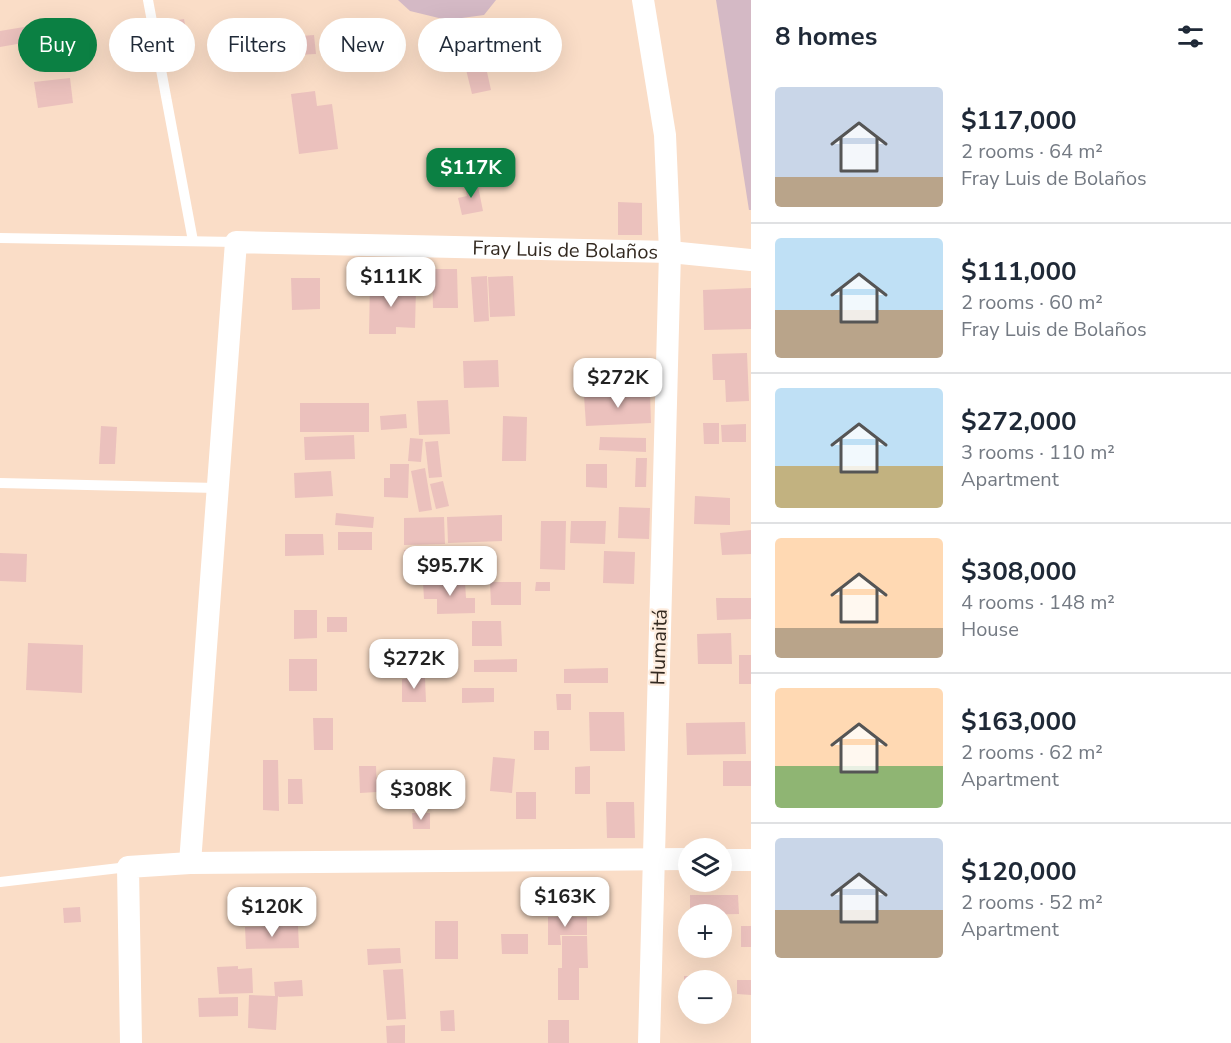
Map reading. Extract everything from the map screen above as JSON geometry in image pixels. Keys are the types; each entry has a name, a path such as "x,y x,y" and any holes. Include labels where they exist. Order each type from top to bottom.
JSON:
{"street":[{"name":"Humaitá","path":"643,0 665,135 670,252 649,1043"},
{"name":"Fray Luis de Bolaños","path":"236,242 670,252 751,260"},
{"path":"190,863 236,242"},
{"path":"131,1043 128,867 190,863 678,860"},
{"path":"732,860 751,860"}],"lane":[{"path":"148,0 193,241"},
{"path":"0,238 236,242"},
{"path":"0,483 217,488"},
{"path":"0,882 128,867"}],"shaded area":[{"path":"398,0 496,0 484,15 462,18 439,18 410,11"},
{"path":"716,0 751,0 751,210 749,210"}],"building":[{"path":"18,28 18,44 0,47 0,31"},
{"path":"314,35 316,54 307,54 307,36"},
{"path":"467,72 487,72 491,90 472,94"},
{"path":"70,78 73,103 38,108 34,82"},
{"path":"315,91 317,106 332,104 338,149 299,154 291,94"},
{"path":"477,181 483,211 462,215 458,198 467,196 464,183"},
{"path":"618,202 642,203 642,235 618,235"},
{"path":"432,269 457,269 458,308 433,308"},
{"path":"487,276 489,321 474,322 471,277"},
{"path":"513,276 515,316 490,317 488,277"},
{"path":"291,278 320,278 320,309 292,310"},
{"path":"370,283 397,284 397,287 416,288 415,328 396,327 396,334 369,334"},
{"path":"751,288 751,329 704,330 703,290"},
{"path":"747,353 749,401 726,402 725,380 713,380 712,354"},
{"path":"498,360 499,387 464,388 463,361"},
{"path":"650,393 651,423 586,426 584,395"},
{"path":"448,400 450,434 419,435 417,401"},
{"path":"300,403 369,403 369,432 300,432"},
{"path":"406,414 407,428 381,430 380,416"},
{"path":"503,416 527,417 526,461 502,461"},
{"path":"703,423 719,423 719,444 704,444"},
{"path":"746,424 746,442 722,442 721,425"},
{"path":"101,426 117,427 115,464 99,464"},
{"path":"354,435 355,459 305,460 304,437"},
{"path":"600,437 646,438 646,452 599,450"},
{"path":"410,438 423,439 421,462 408,461"},
{"path":"438,441 442,477 429,478 425,442"},
{"path":"636,458 647,458 646,487 635,487"},
{"path":"390,464 409,464 408,498 384,497 384,478 390,478"},
{"path":"586,464 607,464 607,488 586,487"},
{"path":"425,468 432,510 419,512 411,471"},
{"path":"331,471 333,496 295,498 294,473"},
{"path":"443,481 449,506 436,509 430,484"},
{"path":"695,496 730,498 730,525 694,524"},
{"path":"619,507 650,508 649,539 618,538"},
{"path":"336,513 374,517 373,528 335,525"},
{"path":"502,515 502,541 448,543 447,517"},
{"path":"444,517 445,544 404,545 404,518"},
{"path":"541,521 566,521 565,570 540,569"},
{"path":"571,521 606,521 605,544 570,543"},
{"path":"751,530 751,554 722,555 720,533"},
{"path":"338,532 372,532 372,550 338,550"},
{"path":"285,534 323,534 324,555 285,556"},
{"path":"439,549 440,578 405,579 404,550"},
{"path":"604,551 635,552 634,584 603,583"},
{"path":"0,553 27,554 26,582 0,581"},
{"path":"423,582 465,582 466,598 475,598 475,613 437,614 437,599 424,599"},
{"path":"490,582 521,582 521,605 491,605"},
{"path":"536,582 550,582 550,591 535,591"},
{"path":"716,598 751,598 751,619 717,620"},
{"path":"294,610 317,610 317,638 294,639"},
{"path":"327,617 347,617 347,632 327,632"},
{"path":"472,621 501,621 502,646 472,646"},
{"path":"731,633 732,664 698,664 697,634"},
{"path":"28,643 83,645 82,693 26,690"},
{"path":"739,655 751,655 751,684 739,684"},
{"path":"289,659 317,659 317,691 289,691"},
{"path":"517,659 517,672 474,672 474,660"},
{"path":"608,668 608,683 564,683 564,669"},
{"path":"425,678 426,702 402,702 402,679"},
{"path":"462,688 494,688 494,702 462,703"},
{"path":"556,694 571,694 571,710 557,710"},
{"path":"589,712 624,712 625,751 590,751"},
{"path":"313,718 333,718 333,750 314,750"},
{"path":"745,722 746,754 687,755 686,723"},
{"path":"534,731 549,731 549,750 534,750"},
{"path":"493,757 515,759 512,793 490,791"},
{"path":"263,760 278,760 279,811 263,810"},
{"path":"723,761 751,761 751,786 723,786"},
{"path":"359,766 376,766 377,792 360,793"},
{"path":"590,766 590,794 575,794 575,767"},
{"path":"380,776 400,776 400,796 380,796"},
{"path":"288,779 302,779 303,804 288,804"},
{"path":"516,792 536,792 536,819 516,819"},
{"path":"606,802 634,802 635,838 607,838"},
{"path":"412,813 430,813 430,829 413,829"},
{"path":"690,895 738,895 739,914 732,914 732,904 690,904"},
{"path":"80,907 81,922 64,923 63,908"},
{"path":"548,917 587,917 587,935 560,935 561,945 548,945"},
{"path":"435,921 458,921 458,959 435,959"},
{"path":"298,926 299,948 246,949 245,927"},
{"path":"741,926 751,926 751,947 741,947"},
{"path":"501,934 528,934 528,954 502,954"},
{"path":"562,936 587,936 588,968 579,968 579,1000 558,1000 558,968 562,968"},
{"path":"400,948 401,963 368,965 367,949"},
{"path":"238,966 238,969 252,968 253,993 219,994 217,967"},
{"path":"403,969 406,1019 387,1020 383,970"},
{"path":"302,980 303,996 278,996 276,1030 248,1028 249,995 275,996 274,982"},
{"path":"737,980 751,980 751,995 737,994"},
{"path":"238,997 238,1016 199,1017 198,998"},
{"path":"454,1010 455,1031 441,1031 440,1011"},
{"path":"548,1020 569,1020 569,1043 548,1043"},
{"path":"405,1025 405,1043 387,1043 386,1026"}]}
